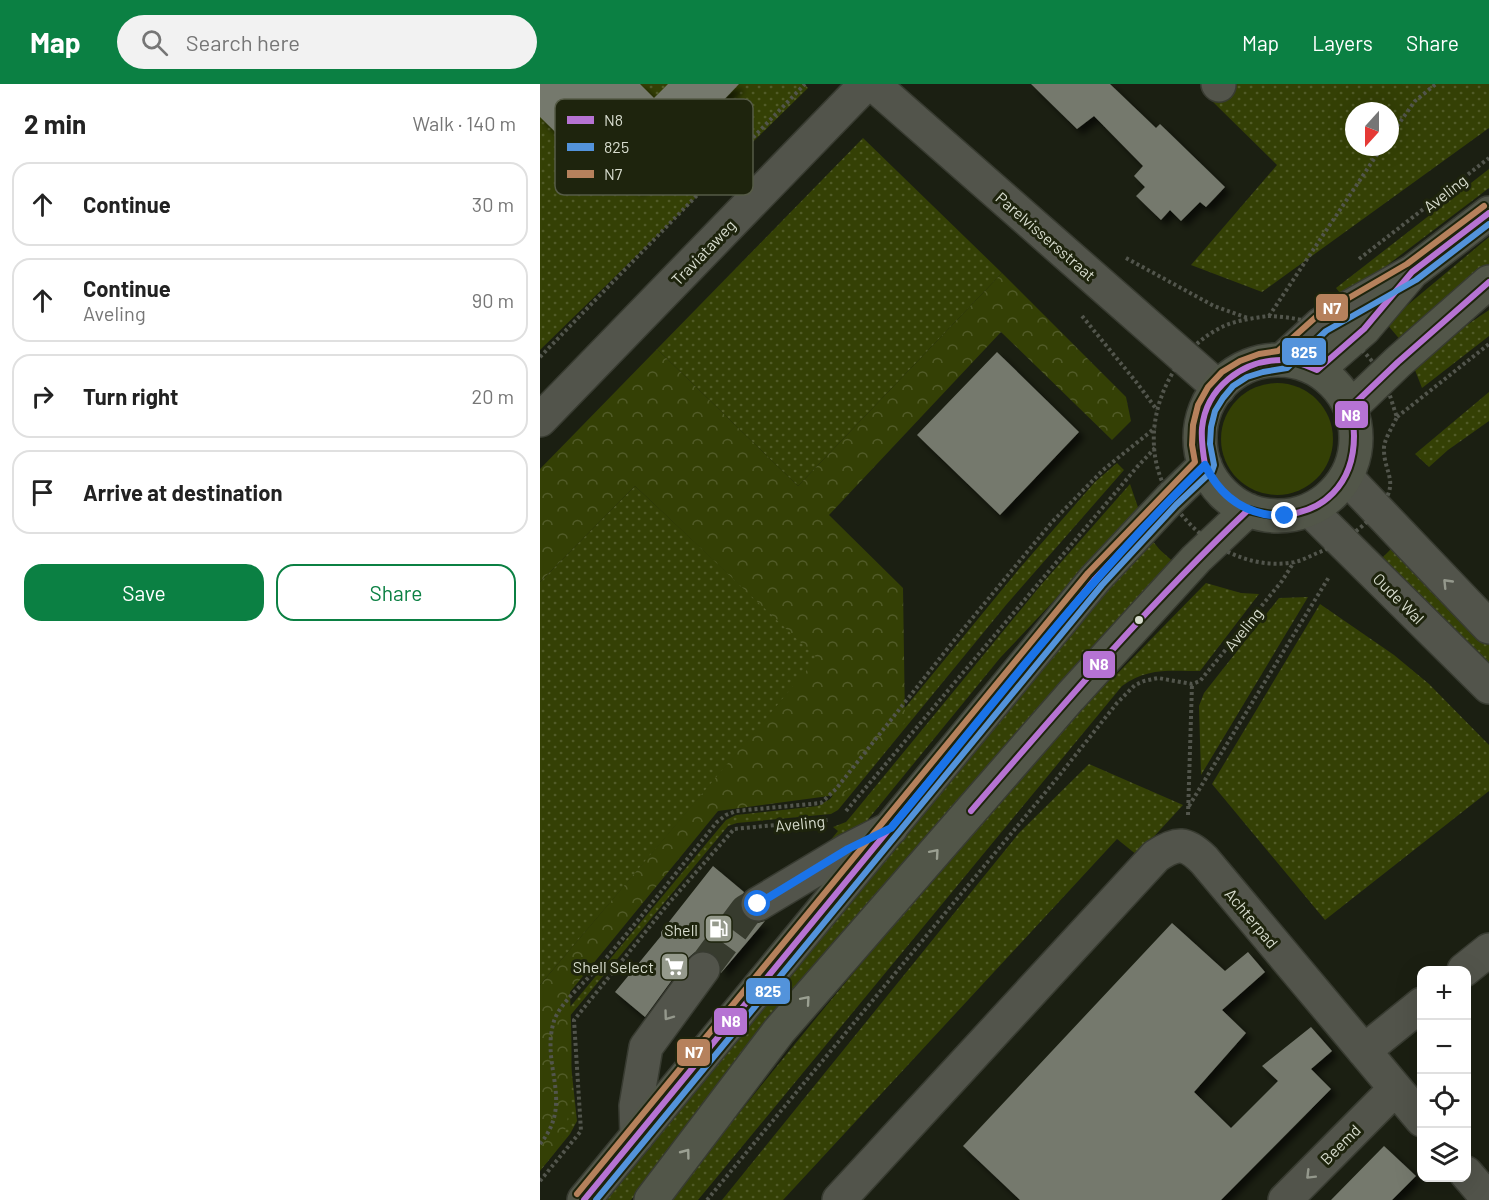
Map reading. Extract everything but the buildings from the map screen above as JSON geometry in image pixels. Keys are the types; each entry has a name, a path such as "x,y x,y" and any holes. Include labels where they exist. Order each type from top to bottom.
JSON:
{"main road":[{"path":"1317,370 1364,329 1412,272 1489,213"},
{"path":"1350,408 1398,362 1489,282"},
{"path":"1282,360 1317,370 1336,387 1350,408 1354,422 1356,450 1346,477 1326,500 1310,510 1285,516 1266,515 1248,510 1226,496 1205,465 1200,442 1200,431 1207,408 1219,388 1237,372 1248,367 1282,360"},
{"path":"584,1200 1095,579 1205,465"},
{"path":"651,1200 779,1031 1070,697 1196,559 1248,510"}],"street":[{"name":"Traviataweg","path":"540,420 866,84"},
{"name":"Parelvissersstraat","path":"873,84 1219,388"},
{"path":"1282,360 1321,324 1412,272"},
{"path":"1346,477 1488,625"},
{"name":"Oude Wal","path":"1310,510 1489,687"},
{"path":"758,904 848,849 891,828"},
{"path":"839,1200 1156,855 1170,846 1182,845"},
{"name":"Achterpad","path":"1182,845 1196,852 1204,860 1417,1114"},
{"path":"1469,966 1489,950"},
{"path":"637,1136 636,1106 645,1047 703,969"},
{"path":"1364,1051 1417,1008"},
{"name":"Beemd","path":"1285,1200 1395,1089"},
{"path":"1471,1178 1489,1200"}],"path":[{"path":"753,138 806,84"},
{"path":"1399,123 1415,100 1436,84"},
{"path":"1269,316 1376,156"},
{"name":"Aveling","path":"1351,266 1489,158"},
{"path":"540,357 698,195"},
{"path":"1287,316 1296,309"},
{"path":"1397,417 1489,344"},
{"path":"540,1144 554,1121 557,1108 551,1056 554,1020 563,1006 601,964 717,822 726,815 736,812 821,803 836,789 1052,522 1103,470 1155,428"},
{"name":"Aveling","path":"540,1180 581,1131 574,1020 668,904 734,829 839,819 1155,448"},
{"name":"Aveling","path":"1192,684 1207,675 1282,581 1294,562"},
{"path":"1189,806 1329,576"},
{"path":"707,1200 1117,703 1135,685 1158,678 1192,684 1189,806 1182,845"}],"green space":[{"path":"540,84 804,84 808,88 753,142 753,99 555,99 555,195 699,195 540,350"},
{"path":"1230,84 1489,84 1489,128 1262,292 1191,265 1277,165 1212,101"},
{"path":"863,138 1002,273 798,486 657,349"},
{"path":"1489,169 1489,188 1344,298 1336,288"},
{"path":"1489,237 1489,270 1402,342 1386,323"},
{"path":"1002,273 1126,397 1131,421 1112,440 1001,332 829,515 903,588 905,722 844,794 718,811 570,992 571,1070 565,1131 553,1155 540,1170 540,985 817,658 635,486 540,582 540,469 657,349 798,486"},
{"path":"1489,310 1489,336 1422,388 1413,365 1430,350"},
{"path":"1277,383 1299,387 1317,399 1329,417 1333,439 1329,461 1317,479 1299,491 1277,495 1255,491 1237,479 1225,461 1221,439 1225,417 1237,399 1255,387"},
{"path":"1489,392 1489,421 1448,450 1429,467 1415,454"},
{"path":"1117,463 1124,470 1006,605 838,810 831,814 737,823 728,826 569,1017 567,1028 577,1121 570,1134 540,1171 540,1151 565,1013 726,820 736,815 818,806 830,799 1019,569 1095,482"},
{"path":"1130,484 1141,516 1066,588 1000,658 852,839 824,848 838,831 833,827 846,822 1041,585"},
{"path":"635,486 818,658 540,985 540,582"},
{"path":"1151,539 1177,565 834,950 631,1200 603,1200 1008,704"},
{"path":"1396,544 1489,645 1489,674 1378,562"},
{"path":"1206,583 1241,593 1259,594 1200,671 1160,671 1141,676 1122,686 698,1200 670,1200 831,1000 1110,673 1114,677"},
{"path":"1308,597 1201,775 1199,706 1204,693 1279,598"},
{"path":"1320,604 1394,655 1429,684 1489,745 1489,791 1325,920 1212,784"},
{"path":"1089,764 1183,805 1137,855 1117,839 783,1200 722,1200 1019,833"}],"tunnel":[{"path":"703,969 746,911 758,904"}],"transit line":[{"name":"N7","path":"577,1194 1088,573 1195,462 1192,445 1193,425 1198,405 1208,387 1222,372 1240,361 1259,354 1278,351 1316,317 1407,264 1484,206"},
{"name":"N8","path":"584,1200 1095,579 1205,465 1202,442 1205,414 1211,400 1228,379 1240,371 1267,361 1291,361 1317,370 1364,329 1412,272 1489,213"},
{"name":"825","path":"596,1200 1102,585 1176,505 1212,471 1214,465 1210,444 1211,427 1215,411 1233,386 1247,377 1287,368 1326,331 1416,280 1489,224"},
{"name":"N8","path":"971,811 1140,619 1248,510 1273,515 1293,514 1322,502 1333,493 1342,482 1353,453 1354,433 1350,408 1398,362 1489,282"}],"place":[{"name":"Shell","path":"719,929"},
{"name":"Shell Select","path":"675,966"}],"route":[{"path":"758,904 848,849 891,828 1095,579 1205,465 1218,487 1237,504 1260,514 1285,516"}]}
